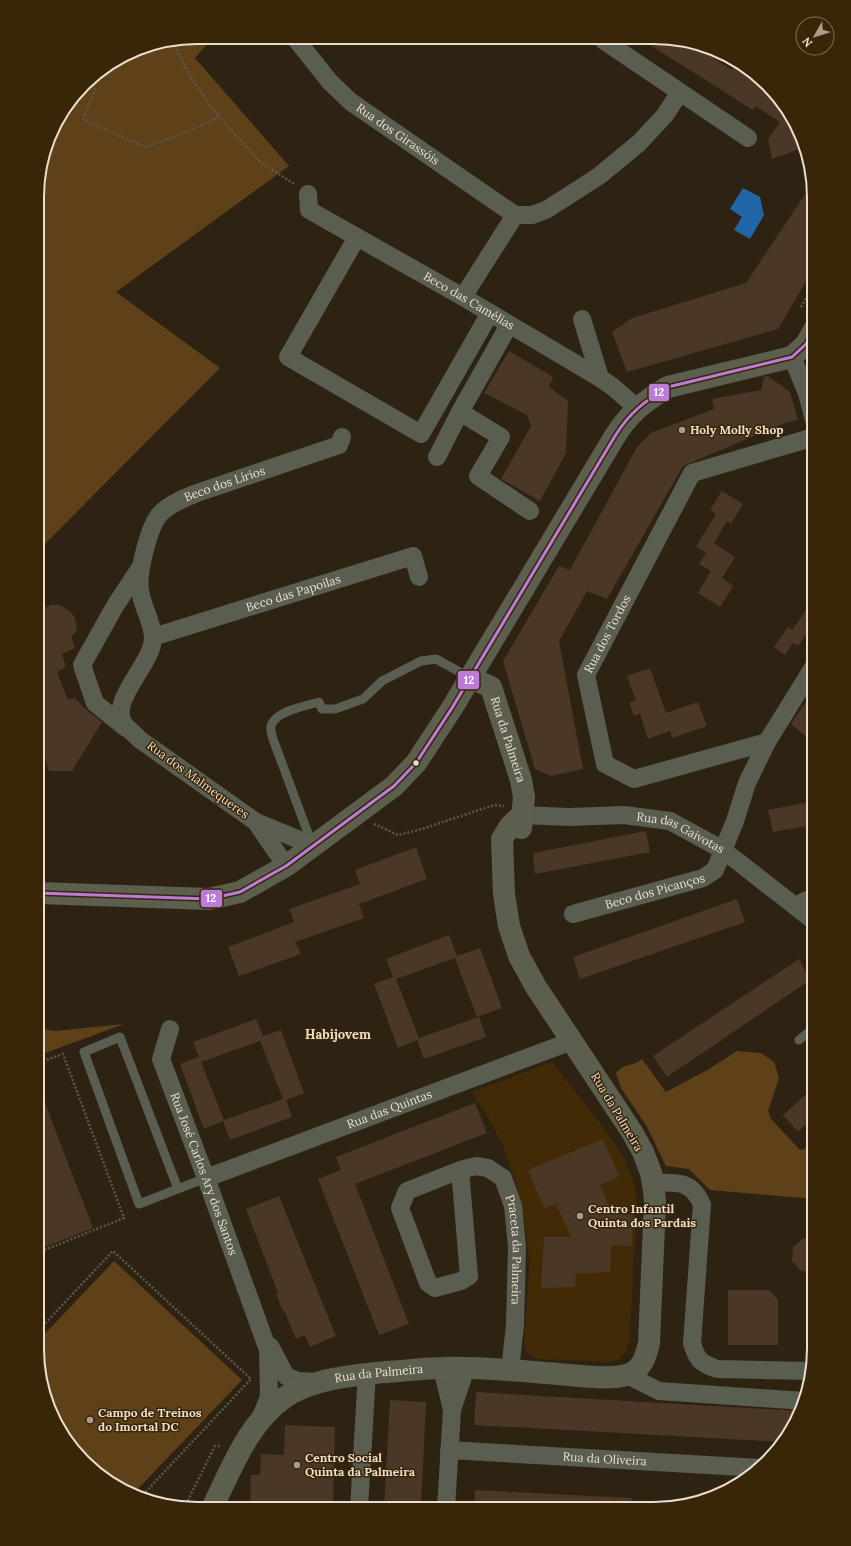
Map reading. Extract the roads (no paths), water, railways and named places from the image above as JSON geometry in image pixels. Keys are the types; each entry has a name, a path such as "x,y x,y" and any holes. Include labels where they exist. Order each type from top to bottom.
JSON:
{"street":[{"name":"Rua dos Girassóis","path":"300,44 330,82 351,102 514,215"},
{"path":"609,44 748,138"},
{"path":"463,297 514,215 532,216 546,210 598,176 639,144 665,115 680,92"},
{"name":"Beco das Camélias","path":"308,194 309,210 463,297 600,378 637,408"},
{"path":"356,237 288,357 421,434 490,313"},
{"path":"582,318 600,378"},
{"path":"437,457 460,412 509,325"},
{"path":"44,893 209,899 240,892 286,866 312,845 394,786 416,763 471,678 624,421 651,397 668,387 792,357 807,342"},
{"path":"792,357 807,385"},
{"path":"460,412 501,437 478,476 530,511"},
{"name":"Beco dos Lírios","path":"140,568 153,526 160,514 176,502 197,493 339,445 342,437"},
{"name":"Rua dos Tordos","path":"767,742 634,779 605,764 586,675 692,473 807,439"},
{"name":"Beco das Papoilas","path":"153,637 413,556 419,577"},
{"path":"140,568 140,589 153,637"},
{"name":"Rua dos Malmequeres","path":"140,568 115,606 82,665 95,703 139,739 256,822"},
{"name":"Rua dos Malmequeres","path":"139,739 124,723 120,710 126,694 150,651 153,637"},
{"path":"723,850 748,783 767,742 807,677"},
{"name":"Rua da Palmeira","path":"257,1425 271,1407 286,1396 317,1382 368,1373 442,1368 466,1368 611,1377 628,1375 639,1367 646,1357 649,1343 655,1202 651,1173 643,1152 632,1132 536,987 519,956 509,926 504,894 503,867 521,832 524,797 521,780 491,687 471,678"},
{"name":"Rua das Gaivotas","path":"522,812 569,818 624,815 670,821 723,850 807,915"},
{"path":"256,822 312,845"},
{"path":"256,822 286,866"},
{"name":"Beco dos Picanços","path":"573,914 703,878 715,870 723,850"},
{"path":"795,906 807,900"},
{"name":"Rua José Carlos Ary dos Santos","path":"170,1029 161,1059 268,1350 269,1397 257,1425 242,1448 215,1502"},
{"name":"Rua das Quintas","path":"206,1178 572,1041"},
{"name":"Praceta da Palmeira","path":"460,1170 469,1276 461,1281 435,1288 428,1283 400,1208 407,1190 460,1170 476,1166 488,1168 503,1178 513,1206 517,1247 514,1325 510,1370"},
{"path":"653,1183 674,1182 687,1186 698,1194 702,1205 692,1343 696,1356 703,1365 717,1369 806,1371"},
{"name":"Rua José Carlos Ary dos Santos","path":"257,1318 286,1376 298,1381 317,1382"},
{"path":"442,1368 452,1410"},
{"path":"446,1502 452,1410 466,1368"},
{"path":"360,1502 368,1373"},
{"path":"628,1375 659,1391 798,1401"},
{"name":"Rua da Oliveira","path":"449,1450 750,1467"}],"lane":[{"path":"312,845 273,739 271,727 275,718 287,712 319,702 322,709 335,709 363,699 382,680 421,661 436,659 471,678"},
{"path":"799,1040 807,1034"},
{"path":"178,1189 120,1037 84,1052 139,1204 178,1189 206,1178"}],"water":[{"path":"743,188 760,197 764,215 750,239 734,230 742,217 730,209"}],"place":[{"name":"Holy Molly Shop","path":"682,430"},
{"name":"Centro Infantil Quinta dos Pardais","path":"580,1216"},
{"name":"Campo de Treinos do Imortal DC","path":"90,1420"},
{"name":"Centro Social Quinta da Palmeira","path":"297,1465"}],"district":[{"name":"Habijovem","path":"338,1034"}]}
